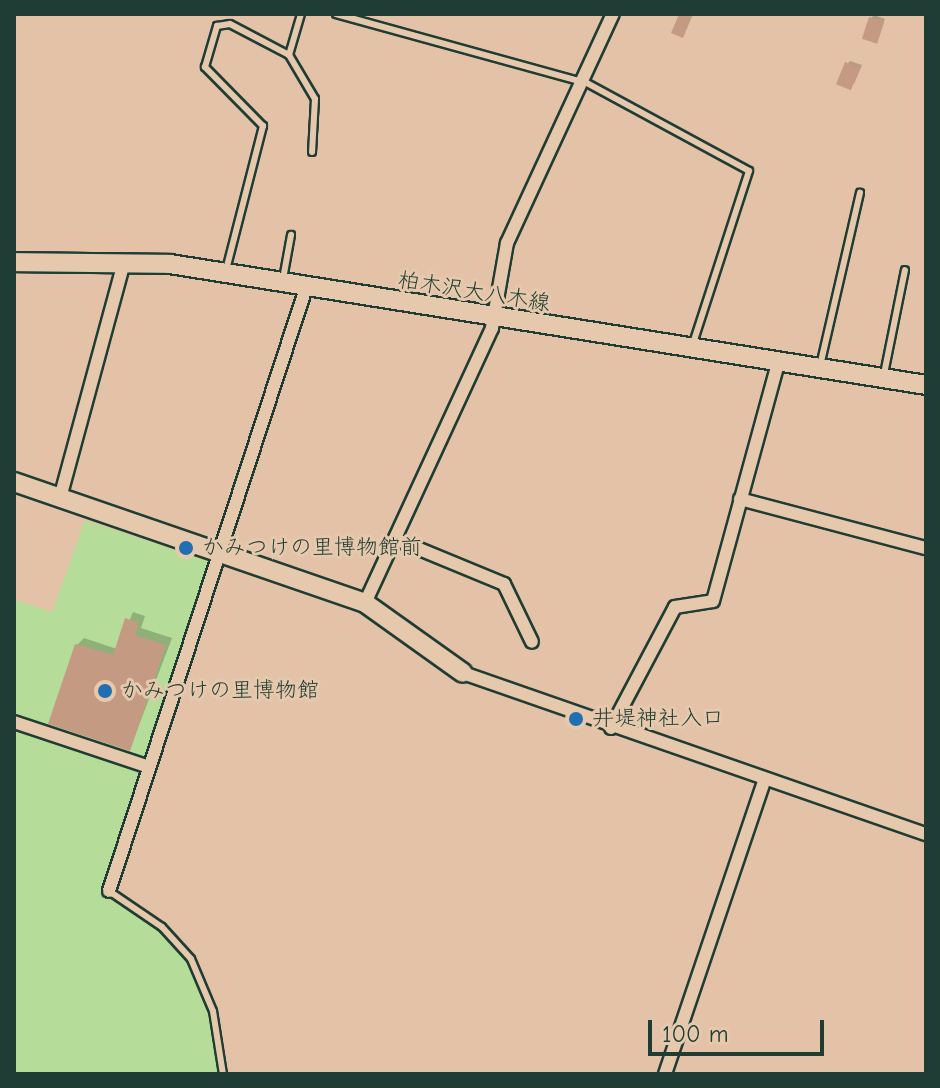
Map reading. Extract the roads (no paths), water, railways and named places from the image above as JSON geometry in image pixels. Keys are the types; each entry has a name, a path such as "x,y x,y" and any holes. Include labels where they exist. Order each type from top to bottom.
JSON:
{"main road":[{"name":"柏木沢大八木線","path":"14,262 124,262 226,273 491,319 926,385"},
{"path":"14,482 365,603 463,673"}],"street":[{"path":"365,603 491,319 519,214 587,83 613,14"},
{"path":"60,498 124,262"},
{"path":"109,891 222,554 306,288"},
{"path":"611,728 675,607 713,601 778,364"},
{"path":"740,499 926,548"},
{"path":"395,539 504,584 532,642"},
{"path":"463,673 611,728 926,834"},
{"path":"14,722 149,767"},
{"path":"665,1074 764,781"}],"lane":[{"path":"289,55 301,14"},
{"path":"336,14 587,83 749,171 691,351"},
{"path":"226,273 263,126 208,73 205,59 223,24 289,55 315,99 312,152"},
{"path":"820,369 860,193"},
{"path":"283,283 291,235"},
{"path":"883,378 905,270"},
{"path":"109,891 162,927 191,959 213,1011 223,1074"}],"place":[{"name":"かみつけの里博物館前","path":"186,548"},
{"name":"かみつけの里博物館","path":"105,691"},
{"name":"井堤神社入口","path":"576,719"}]}
